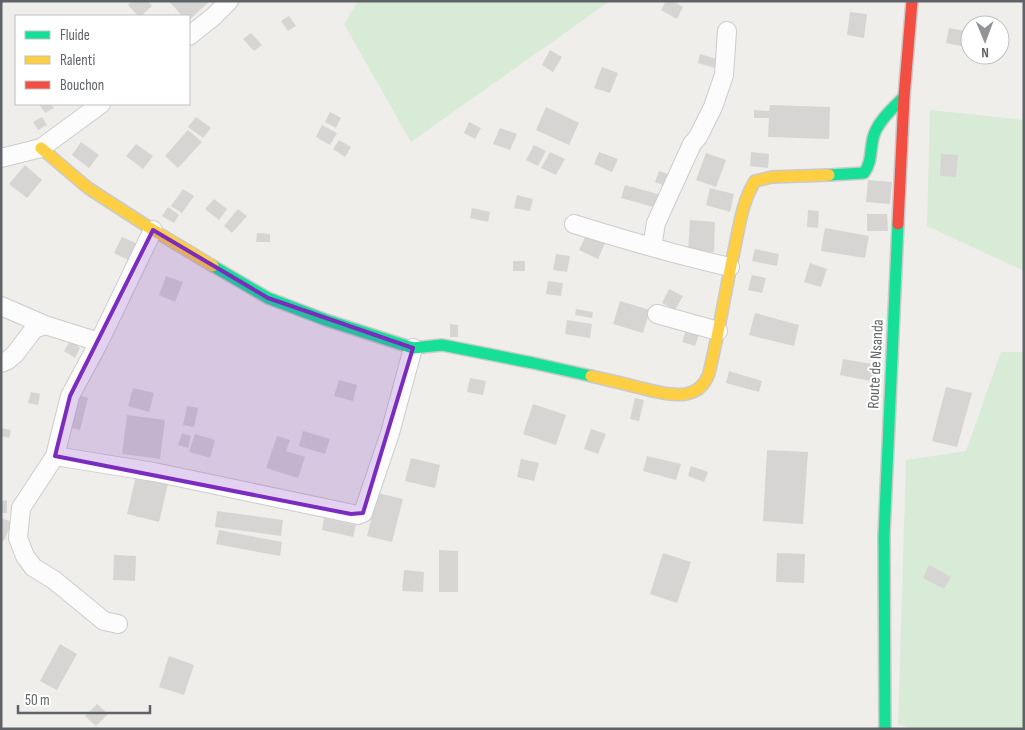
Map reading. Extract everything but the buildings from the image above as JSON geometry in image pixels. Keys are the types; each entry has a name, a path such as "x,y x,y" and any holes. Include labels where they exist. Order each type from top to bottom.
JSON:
{"street":[{"path":"190,35 230,1"},
{"name":"Route de Nsanda","path":"885,729 884,535 904,97 912,1"},
{"path":"652,247 656,223 692,144 698,137 716,99 724,75 727,31"},
{"path":"41,148 88,188 153,230 268,298 326,320 413,348 442,345 533,363 673,395 683,395 692,393 700,388 706,380 749,189 755,181 772,177 864,173 869,168 874,134 887,114 904,97"},
{"path":"1,158 41,148 100,105"},
{"path":"574,224 695,259 730,267"},
{"path":"118,624 104,621 54,580 33,566 25,556 18,538 21,508 55,456 70,396 100,342 153,230"},
{"path":"1,306 46,325 100,342"},
{"path":"657,314 718,331"},
{"path":"1,362 8,360 16,354 22,343 34,330 46,325"},
{"path":"55,456 154,472 358,515 364,513 390,433 413,348"}],"highlighted area":[{"path":"153,230 268,298 413,348 363,513 351,514 55,456 70,396"}],"green space":[{"path":"358,1 610,1 411,142 344,24"},
{"path":"930,110 1024,120 1024,271 927,226"},
{"path":"1001,352 1024,352 1024,729 911,729 898,724 906,460 966,451"}],"traffic: fast":[{"path":"829,175 864,173 868,165 875,132 886,116 904,97"},
{"path":"885,729 884,535 898,224"},
{"path":"213,266 268,298 326,320 413,348 442,345 591,376"}],"traffic: slow":[{"path":"41,148 88,188 213,266"},
{"path":"591,376 668,394 688,394 697,390 704,383 709,373 742,215 755,181 772,177 829,175"}],"traffic: jam":[{"path":"898,224 904,97 912,1"}]}
